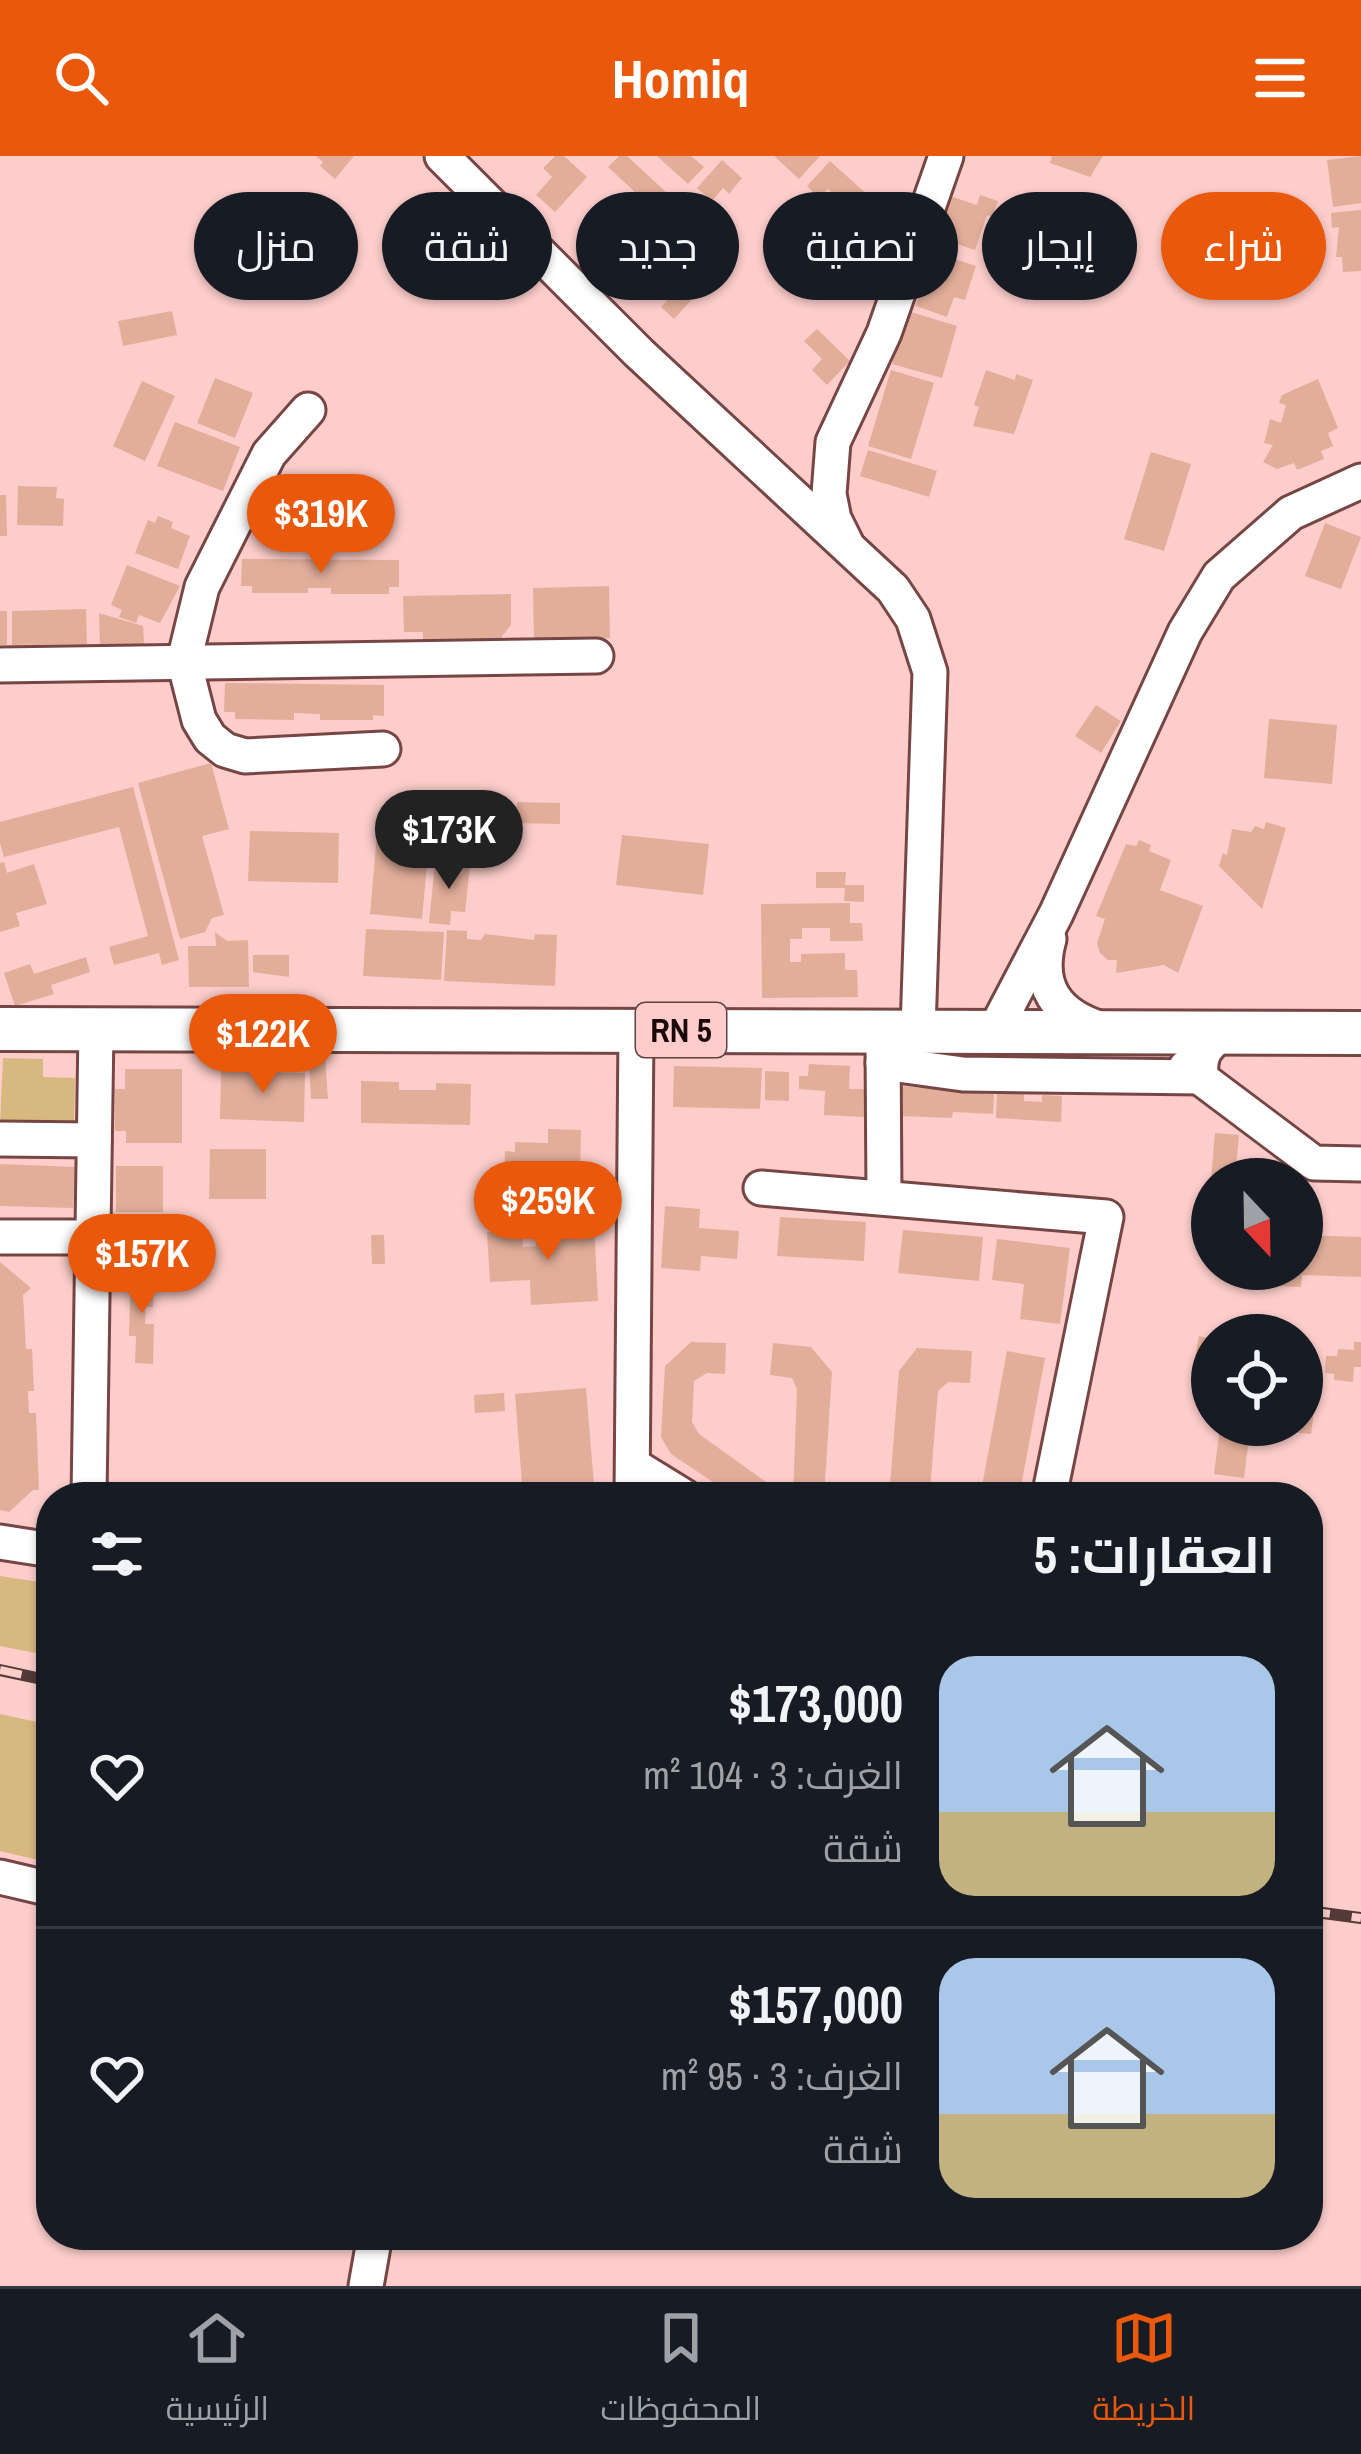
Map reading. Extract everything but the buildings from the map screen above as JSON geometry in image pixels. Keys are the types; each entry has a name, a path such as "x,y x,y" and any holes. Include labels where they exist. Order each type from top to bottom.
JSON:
{"main road":[{"name":"RN 5","path":"0,1029 636,1030 895,1041 995,1030 1361,1033"}],"street":[{"path":"848,549 834,519 829,462 849,403 884,333 946,156"},
{"path":"456,160 639,353 893,589 913,619 930,672 884,1197"},
{"path":"308,410 268,454 202,587 184,661 199,720 209,738 225,750 245,756 382,749"},
{"path":"765,471 784,479 802,479 829,462"},
{"path":"995,1030 1056,914 1185,632 1219,576 1291,513 1361,481"},
{"path":"0,665 596,656"},
{"path":"1056,914 1043,974 1050,997 1075,1018 1122,1032 1201,1077 1314,1163 1361,1164"},
{"path":"89,1482 96,1029"},
{"path":"632,1481 636,1030"},
{"path":"1201,1077 1199,1059 1205,1047 1224,1032"},
{"path":"895,1041 963,1074 1201,1077"},
{"path":"0,1139 94,1140"},
{"path":"761,1189 1106,1217 1051,1482"},
{"path":"0,1237 91,1237"},
{"path":"0,1542 36,1548"},
{"path":"0,1877 36,1885"},
{"path":"366,2286 372,2250"}],"shaded area":[{"path":"3,1058 43,1059 43,1077 75,1078 74,1127 0,1125"},
{"path":"0,1576 36,1582 36,1653 0,1646"},
{"path":"0,1714 36,1722 36,1859 0,1851"}],"railway":[{"path":"0,1670 36,1678"},
{"path":"1323,1913 1361,1918"}]}
